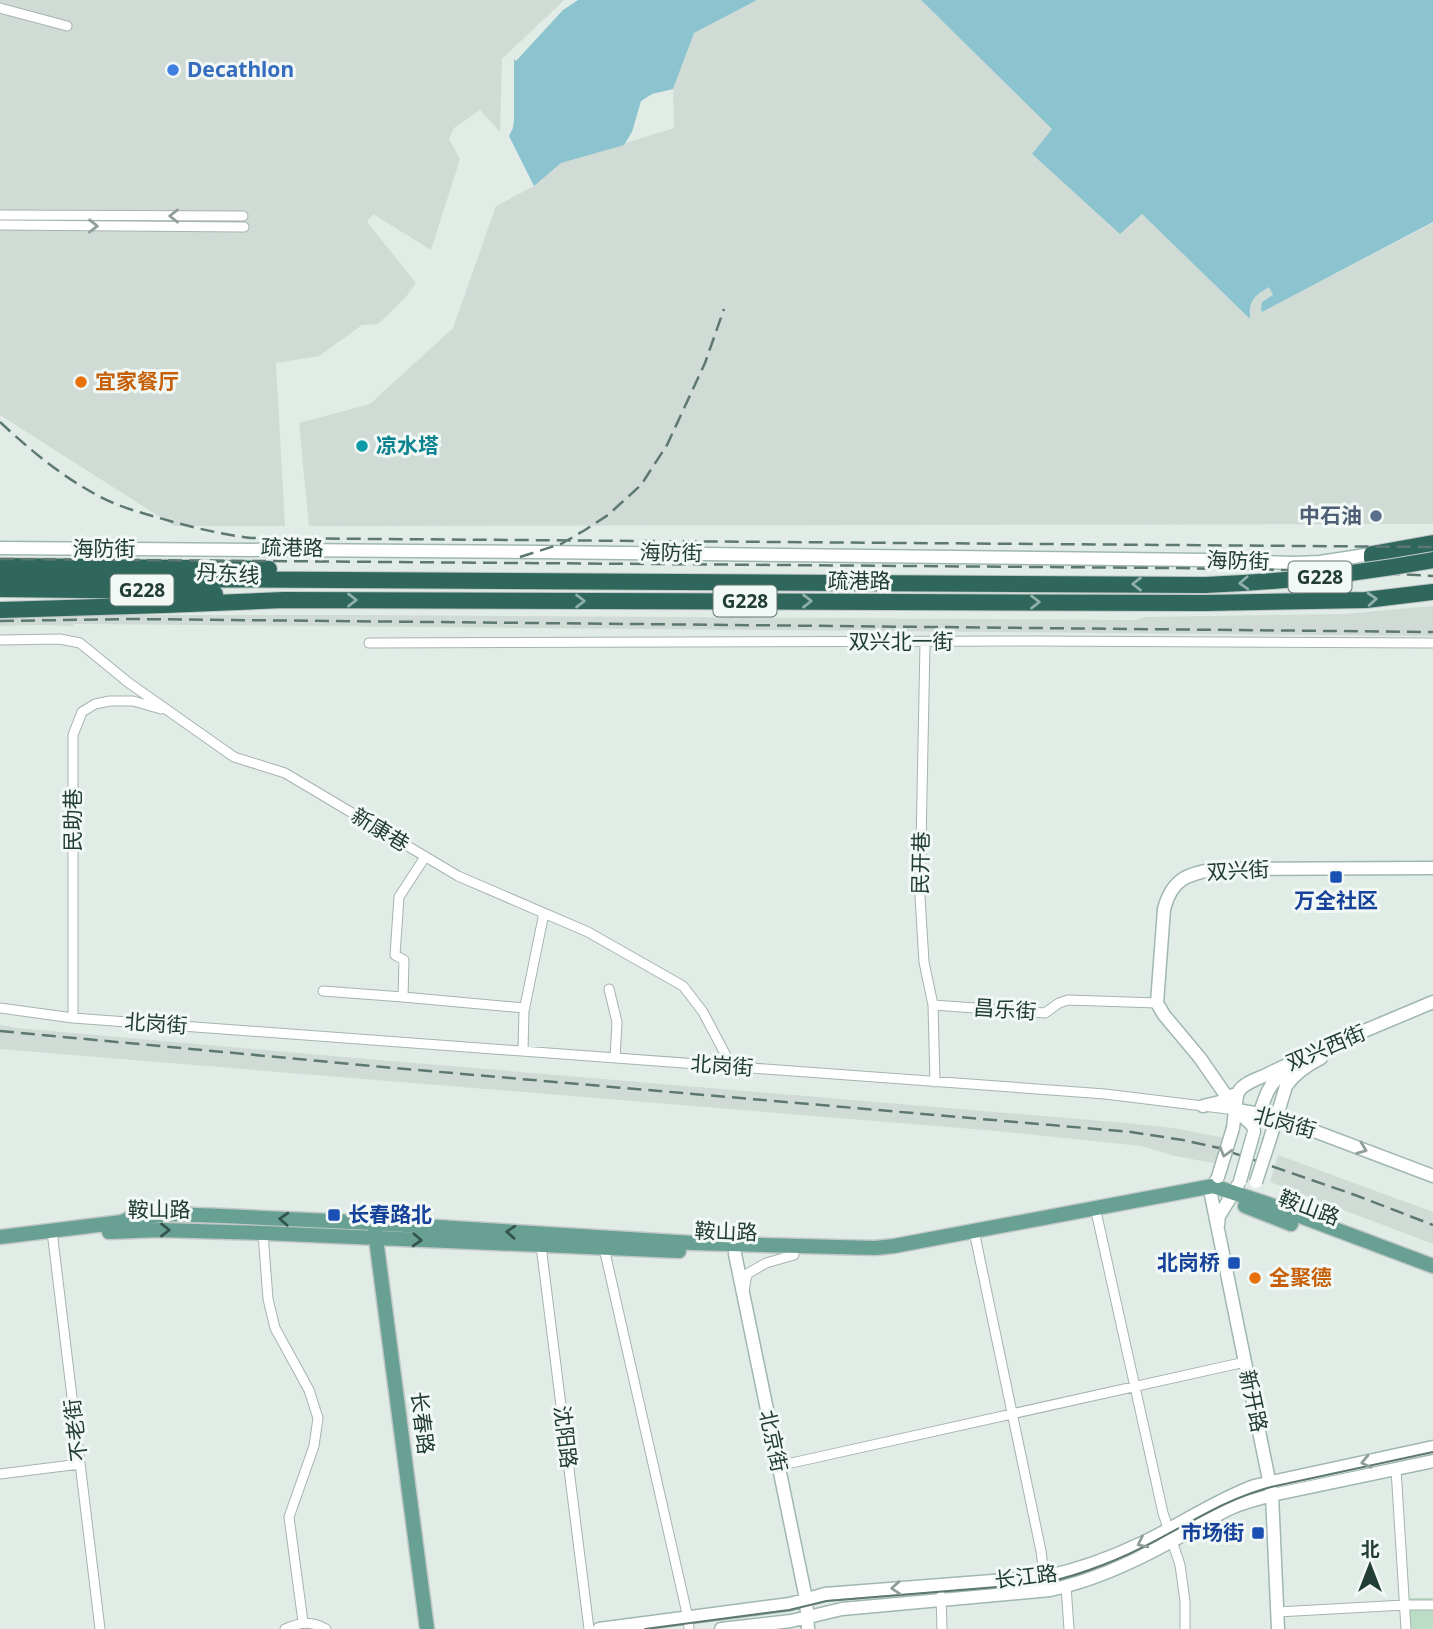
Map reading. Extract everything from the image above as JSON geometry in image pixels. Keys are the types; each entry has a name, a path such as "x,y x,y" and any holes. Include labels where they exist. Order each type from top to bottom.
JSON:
{"highway":[{"path":"1372,557 1415,549 1433,561"},
{"name":"疏港路","path":"0,566 165,573 634,575 708,582 1205,585 1312,578 1433,561"},
{"path":"0,578 165,573"},
{"name":"丹东线","path":"6,601 165,591 284,600"},
{"name":"疏港路","path":"284,600 1205,603 1366,600 1433,592"},
{"path":"6,601 100,598 165,605 284,600"}],"main road":[{"name":"鞍山路","path":"1256,1182 1261,1199 1268,1204 1433,1266"},
{"name":"鞍山路","path":"0,1246 122,1223 128,1219 169,1214 374,1223 692,1243 875,1248 1097,1216 1210,1186"},
{"name":"鞍山路","path":"0,1237 160,1230 735,1254 887,1257 975,1235 1210,1186 1234,1191 1433,1276"},
{"path":"1234,1191 1268,1204"},
{"name":"长春路","path":"374,1223 427,1629"}],"street":[{"path":"0,8 67,26"},
{"path":"0,215 243,216"},
{"path":"0,225 244,227"},
{"name":"海防街","path":"0,548 542,552 1293,563 1372,557"},
{"name":"新康巷","path":"0,639 60,639 80,643 129,683 234,757 285,773 458,876 588,932 683,986 703,1012 732,1067"},
{"name":"双兴北一街","path":"369,643 1433,643"},
{"name":"民开巷","path":"925,643 920,897 925,962 933,1004 935,1082"},
{"name":"民助巷","path":"73,1018 74,735 82,712 96,704 122,697 129,691 129,683"},
{"path":"110,701 133,701 168,711"},
{"path":"403,997 404,960 395,955 399,897 425,857"},
{"name":"双兴街","path":"1157,1003 1163,923 1168,897 1173,887 1197,872 1215,869 1433,868"},
{"path":"523,1051 525,1008 544,913"},
{"path":"609,989 617,1022 615,1058"},
{"path":"323,991 525,1008"},
{"name":"昌乐街","path":"933,1004 1045,1013 1068,1000 1157,1003"},
{"name":"双兴西街","path":"1203,1106 1220,1102 1279,1068 1433,1002"},
{"path":"1157,1003 1164,1015 1233,1094 1236,1110 1233,1128 1210,1186"},
{"name":"北岗街","path":"0,1009 73,1018 1105,1094 1236,1110 1256,1125 1277,1117 1433,1176"},
{"name":"双兴西街","path":"1270,1139 1286,1086 1308,1064 1433,1010"},
{"path":"1267,1091 1277,1077 1308,1064"},
{"path":"1218,1228 1219,1216 1234,1191 1269,1080 1279,1068"},
{"path":"1256,1125 1267,1131 1270,1139"},
{"path":"1234,1191 1246,1189 1256,1182 1270,1139 1278,1130 1298,1125"},
{"name":"新开路","path":"1210,1186 1271,1488 1278,1629"},
{"path":"1097,1216 1170,1535 1180,1564 1185,1601 1185,1629"},
{"path":"263,1233 268,1299 275,1328 309,1390 318,1418 314,1446 289,1517 303,1622"},
{"name":"不老街","path":"52,1235 100,1629"},
{"path":"975,1235 1041,1551 1045,1583"},
{"name":"沈阳路","path":"541,1246 589,1629"},
{"path":"604,1248 689,1624"},
{"name":"北京街","path":"735,1254 806,1599 808,1623"},
{"path":"743,1296 747,1274 766,1263 794,1255"},
{"path":"778,1466 1245,1362"},
{"name":"长江路","path":"721,1629 791,1620 808,1623 842,1609 941,1600 1045,1583 1066,1572 1170,1535 1271,1488 1433,1447"},
{"name":"长江路","path":"1271,1488 1433,1461"},
{"path":"0,1474 80,1464"},
{"path":"1396,1469 1406,1629"},
{"name":"长江路","path":"599,1629 689,1624 790,1604 825,1594 940,1585 1045,1583 1066,1586 1125,1564 1170,1535"},
{"path":"940,1585 942,1629"},
{"path":"1066,1586 1069,1629"},
{"path":"1277,1612 1433,1605"},
{"path":"285,1629 303,1622 326,1629"}],"shaded area":[{"path":"0,0 564,0 502,59 500,132 480,110 454,128 449,139 460,159 431,250 373,214 367,222 416,283 405,298 378,324 362,325 319,356 276,363 285,526 174,526 0,415"},
{"path":"757,0 921,0 1053,129 1033,155 1120,233 1142,214 1249,318 1251,300 1269,286 1273,295 1262,312 1433,223 1433,524 309,526 299,423 370,404 453,328 496,206 534,186 561,163 674,128 673,89 694,33"},
{"path":"1433,606 1433,636 74,624 0,626 0,617 118,615 1136,620 1146,617 1343,614"},
{"path":"0,1025 1126,1123 1225,1138 1218,1164 1141,1146 997,1131 0,1049"},
{"path":"1278,1155 1433,1212 1433,1244 1270,1182"}],"green space":[{"path":"1400,1598 1433,1598 1433,1629 1401,1629"}],"water":[{"path":"578,0 757,0 694,33 673,89 652,94 641,101 632,132 624,145 561,163 534,186 509,136 514,120 514,59 516,61 563,10"},
{"path":"921,0 1433,0 1433,222 1262,312 1262,302 1273,295 1269,287 1253,300 1250,319 1142,214 1120,234 1032,154 1052,129"}],"tram line":[{"path":"645,1629 789,1610 827,1601 1045,1583 1116,1560 1241,1497 1271,1487 1433,1452"}],"railway":[{"path":"520,557 561,544 585,530 608,515 641,485 667,445 705,363 724,309"},
{"path":"0,422 57,470 110,501 191,527 251,538 1433,547"},
{"path":"0,559 1170,568 1341,571 1433,576"},
{"path":"0,621 132,619 1433,632"},
{"path":"0,1031 1131,1132 1219,1148 1433,1225"}],"place":[{"name":"Decathlon","path":"173,70"},
{"name":"宜家餐厅","path":"81,382"},
{"name":"凉水塔","path":"362,446"},
{"name":"中石油","path":"1376,516"},
{"name":"万全社区","path":"1336,877"},
{"name":"长春路北","path":"334,1215"},
{"name":"北岗桥","path":"1234,1263"},
{"name":"全聚德","path":"1255,1278"},
{"name":"市场街","path":"1258,1533"}]}
